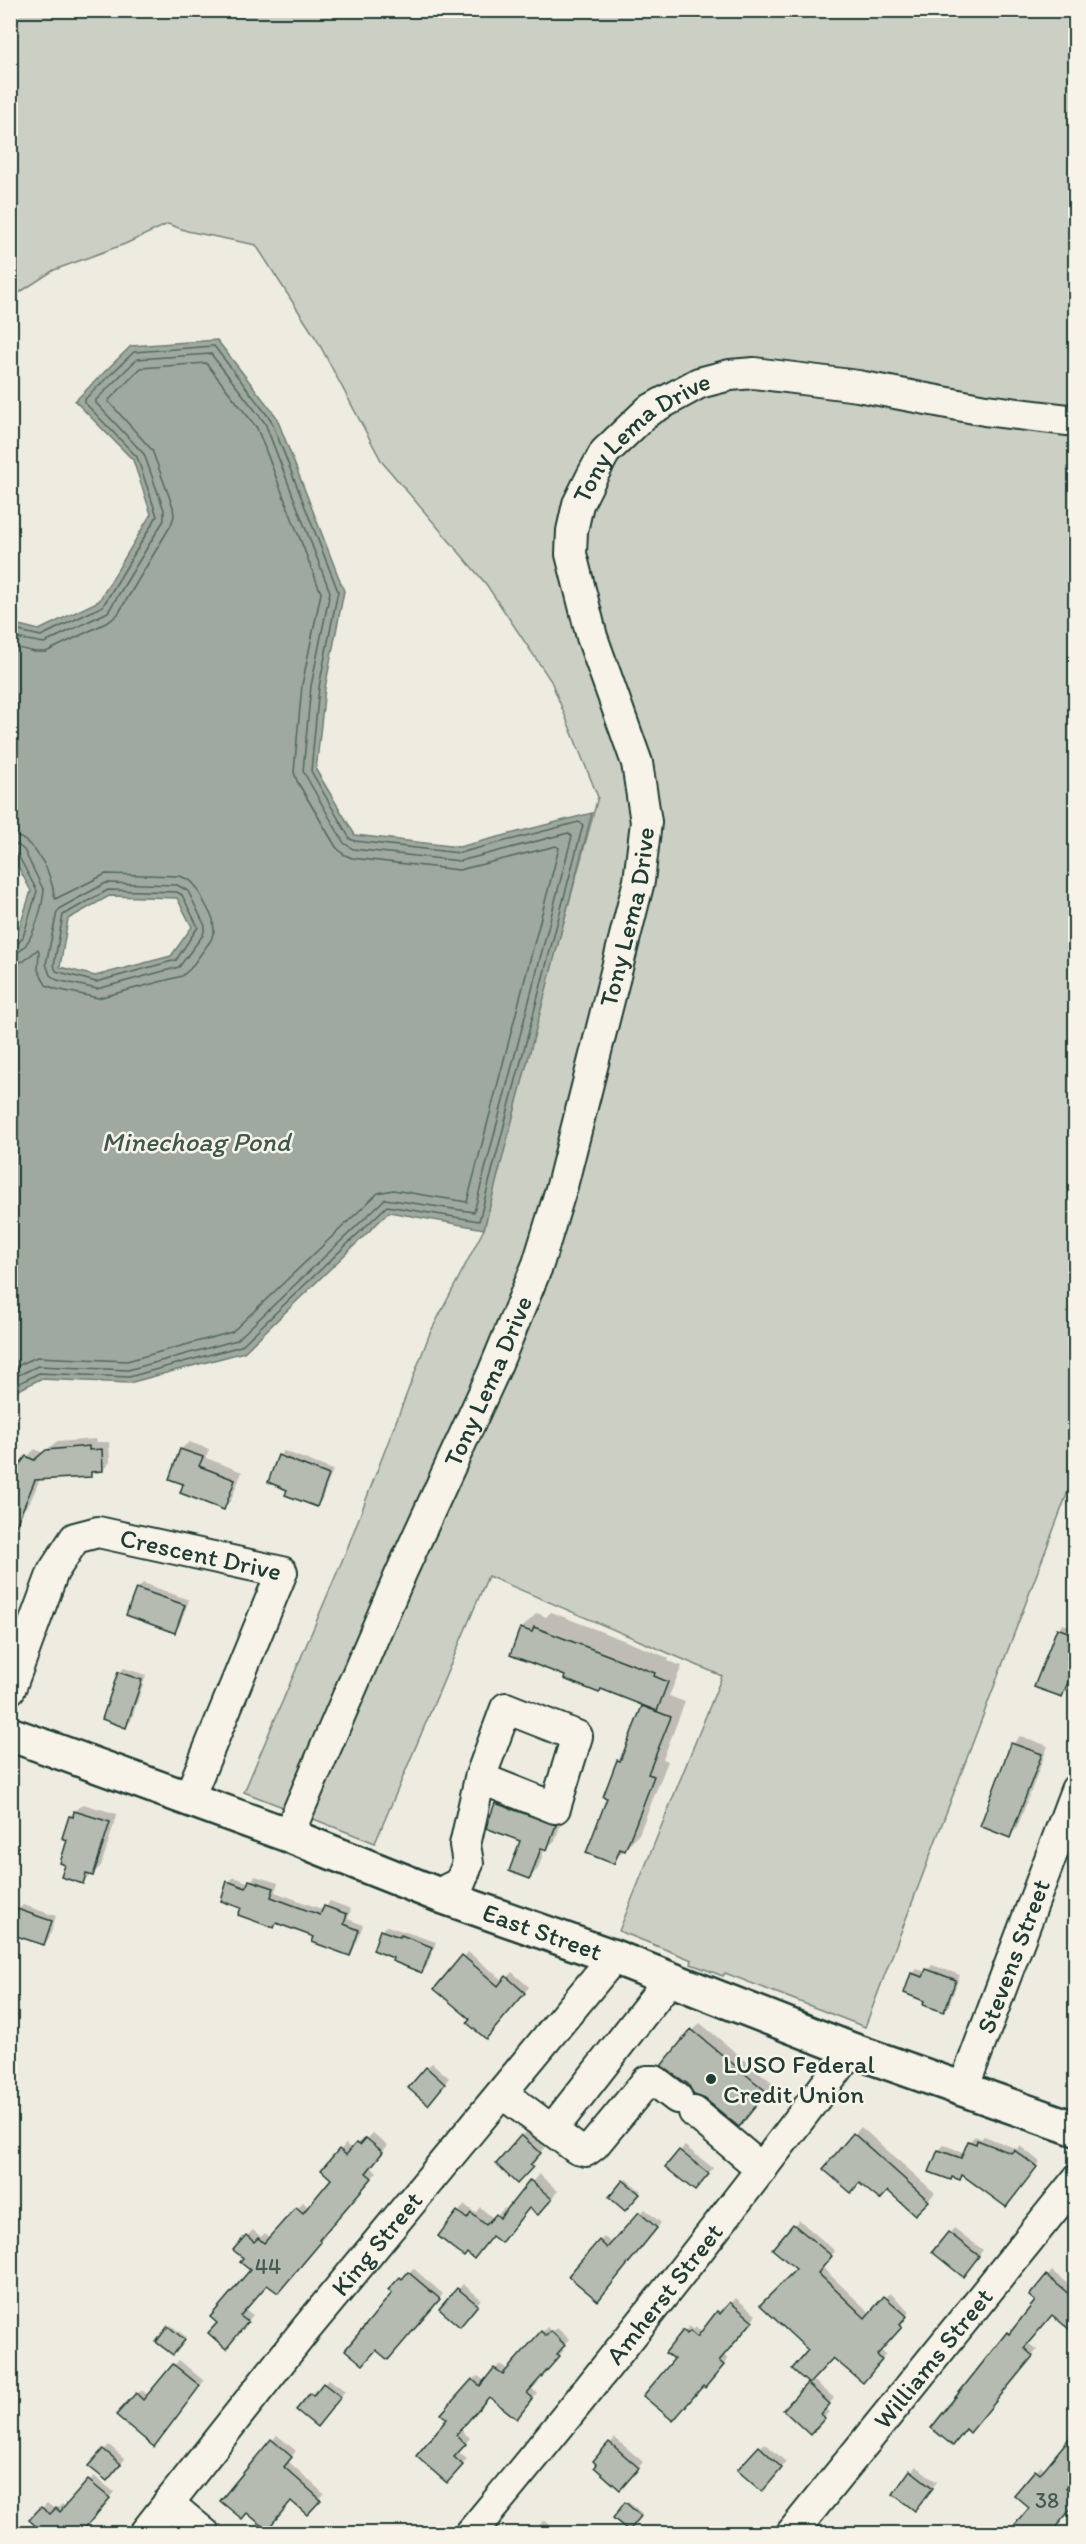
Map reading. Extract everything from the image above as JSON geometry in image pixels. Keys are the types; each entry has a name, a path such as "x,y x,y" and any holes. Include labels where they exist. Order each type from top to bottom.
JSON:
{"main road":[{"name":"East Street","path":"10,1734 446,1893 852,2050 1076,2129"}],"street":[{"name":"Tony Lema Drive","path":"288,1835 401,1573 493,1373 537,1264 562,1186 639,881 646,822 637,763 592,637 571,554 572,531 578,504 605,452 648,411 674,396 699,383 730,375 754,373 858,386 985,410 1076,421"},
{"name":"Crescent Drive","path":"10,1689 53,1572 75,1538 98,1532 282,1572 188,1800"},
{"path":"446,1893 445,1876 452,1857 465,1845 480,1778"},
{"name":"Stevens Street","path":"963,2089 1076,1790"},
{"name":"King Street","path":"144,2534 306,2329 614,1957"},
{"path":"552,2130 669,1980"},
{"name":"Amherst Street","path":"470,2534 570,2414 852,2050"},
{"path":"502,2092 577,2149 586,2151 594,2145 647,2081 655,2081 762,2169"},
{"name":"Williams Street","path":"791,2534 1076,2181"},
{"path":"168,2503 206,2534"}],"shaded area":[{"path":"11,11 1075,11 1075,1473 865,2027 725,1973 723,1976 691,1964 692,1960 619,1931 722,1676 488,1576 375,1843 244,1792 347,1549 430,1333 484,1229 542,1001 598,797 551,681 486,584 382,462 317,340 256,245 187,231 168,224 125,244 54,270 11,298"}],"water":[{"name":"Minechoag Pond","path":"217,340 276,416 344,591 325,688 316,770 355,835 459,847 592,813 484,1229 389,1212 244,1352 129,1383 40,1379 11,1394 10,945 17,935 31,891 11,853 11,623 39,630 99,601 151,514 133,460 75,401 131,346","holes":["109,896 177,898 192,927 171,956 95,976 60,967 68,919"]}],"building":[{"path":"89,1446 89,1450 102,1449 103,1471 91,1472 91,1477 35,1480 10,1540 10,1477 26,1456 34,1460 46,1450"},
{"path":"180,1449 203,1457 199,1466 235,1480 224,1510 180,1493 183,1484 169,1479"},
{"path":"278,1455 329,1475 317,1507 285,1495 287,1490 268,1482"},
{"path":"136,1588 185,1605 175,1633 126,1615"},
{"path":"534,1627 655,1673 654,1676 668,1682 657,1711 601,1689 599,1693 564,1679 565,1676 510,1655 520,1628 532,1632"},
{"path":"1057,1628 1076,1635 1067,1658 1076,1662 1062,1697 1034,1687"},
{"path":"118,1672 142,1680 126,1728 102,1719"},
{"path":"642,1706 671,1717 648,1774 654,1776 642,1808 625,1851 620,1849 614,1864 586,1853 607,1798 603,1797 617,1760 620,1761"},
{"path":"1011,1743 1042,1754 1010,1838 980,1826"},
{"path":"495,1803 556,1825 547,1850 541,1848 530,1879 509,1871 520,1841 486,1828"},
{"path":"74,1811 110,1822 93,1876 86,1874 83,1884 61,1877 65,1865 60,1863 67,1840 62,1838 69,1816 73,1817"},
{"path":"249,1880 274,1888 271,1897 320,1915 324,1906 347,1914 344,1924 359,1930 350,1956 312,1942 314,1937 276,1923 274,1928 238,1915 241,1908 221,1901 227,1881 246,1888"},
{"path":"17,1909 52,1921 44,1945 10,1934"},
{"path":"380,1930 432,1947 422,1973 392,1961 393,1958 373,1950"},
{"path":"462,1955 498,1986 506,1976 525,1993 486,2039 467,2023 470,2019 434,1989"},
{"path":"926,1969 956,1980 944,2012 923,2005 924,2001 904,1993 911,1973 923,1977"},
{"name":"LUSO Federal Credit Union","path":"691,2029 767,2092 739,2127 705,2099 694,2095 688,2084 661,2066"},
{"path":"426,2067 445,2084 428,2105 408,2088"},
{"path":"853,2133 929,2201 915,2215 888,2191 880,2200 859,2183 851,2193 823,2169"},
{"path":"521,2135 541,2153 530,2165 533,2167 517,2184 496,2164"},
{"path":"366,2138 383,2152 366,2173 372,2178 278,2293 267,2285 240,2316 248,2322 226,2349 208,2333 217,2323 210,2317 250,2270 240,2262 243,2258 233,2250 246,2235 254,2242 258,2238 264,2243 296,2207 303,2213 331,2179 321,2170 339,2149 346,2155 356,2143 360,2145"},
{"path":"977,2140 1011,2153 1014,2150 1037,2167 1006,2207 962,2175 960,2180 952,2177 951,2180 929,2172 938,2150 961,2158 968,2141 976,2144"},
{"path":"679,2150 709,2174 695,2191 665,2167"},
{"path":"530,2180 552,2199 538,2215 529,2208 501,2243 492,2236 474,2259 467,2253 464,2257 438,2236 457,2211 467,2219 471,2213 486,2225 496,2214 500,2218"},
{"path":"623,2180 640,2194 625,2211 609,2197"},
{"path":"639,2212 657,2228 598,2301 568,2276 599,2240 607,2248"},
{"path":"793,2224 832,2256 818,2273 865,2318 884,2296 907,2316 900,2325 902,2327 877,2355 882,2360 863,2383 833,2358 809,2384 792,2369 808,2350 760,2305 796,2269 772,2249"},
{"path":"948,2232 979,2256 963,2277 932,2252"},
{"path":"408,2272 440,2299 388,2360 376,2350 363,2365 345,2350 392,2293 388,2290"},
{"path":"1046,2275 1076,2300 1076,2335 1052,2315 1024,2348 1033,2356 970,2433 966,2429 953,2446 931,2428 1007,2332 1009,2334 1035,2301 1029,2296"},
{"path":"457,2288 478,2305 460,2327 439,2309"},
{"path":"730,2302 753,2321 719,2361 724,2365 673,2421 643,2396 674,2359 665,2353 683,2330 687,2334 690,2331 697,2337 717,2311 720,2314"},
{"path":"168,2326 185,2340 173,2355 156,2342"},
{"path":"541,2331 546,2336 551,2331 565,2345 557,2354 560,2356 527,2393 533,2398 517,2419 489,2397 456,2435 466,2444 454,2457 463,2465 447,2483 416,2456 447,2419 441,2414 472,2379 480,2386 494,2368 503,2374"},
{"path":"173,2364 200,2386 154,2447 116,2415 136,2393 143,2400"},
{"path":"323,2383 341,2397 317,2427 296,2410 310,2393 313,2396"},
{"path":"807,2383 830,2404 821,2414 825,2418 810,2435 783,2410"},
{"path":"1076,2430 1076,2476 1066,2488 1076,2496 1076,2503 1050,2534 1007,2534 1029,2508 1014,2495 1035,2470 1040,2474"},
{"path":"271,2439 292,2457 284,2467 321,2500 307,2515 291,2501 267,2530 247,2513 242,2519 220,2501"},
{"path":"609,2442 639,2468 620,2490 594,2467 596,2464 593,2461"},
{"path":"759,2446 782,2468 762,2492 737,2470"},
{"path":"103,2449 121,2464 107,2481 88,2466"},
{"path":"910,2470 933,2488 915,2511 893,2494"},
{"path":"88,2480 110,2498 80,2534 33,2534 38,2528 29,2520 41,2507 50,2514 56,2508 60,2512"},
{"path":"625,2502 641,2516 629,2531 613,2518"}],"place":[{"name":"LUSO Federal Credit Union","path":"711,2079"}]}
